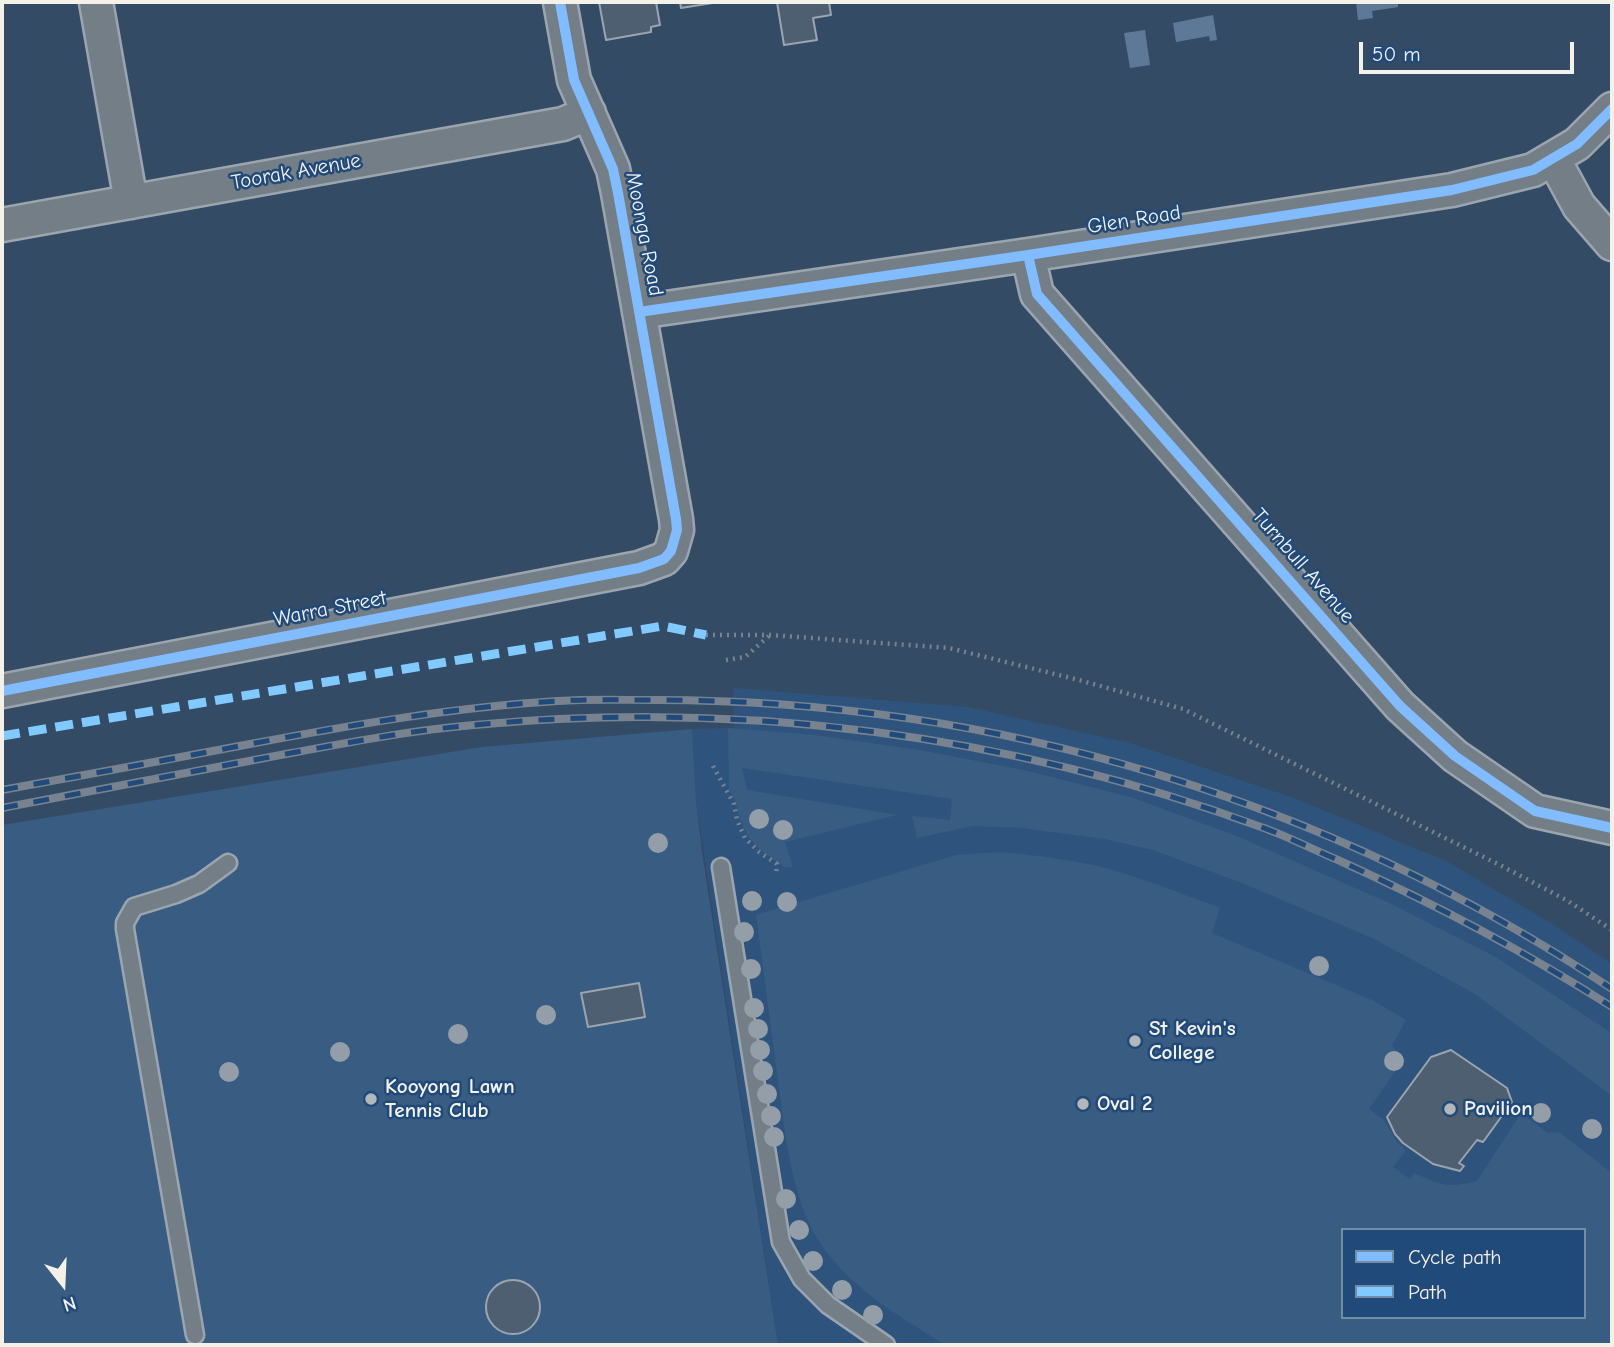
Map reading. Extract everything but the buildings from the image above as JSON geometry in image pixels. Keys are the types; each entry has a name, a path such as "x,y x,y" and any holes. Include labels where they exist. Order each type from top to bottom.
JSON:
{"street":[{"path":"96,2 131,202"},
{"name":"Moonga Road","path":"559,2 575,80 613,169 671,484 677,530 675,542 664,559"},
{"name":"Glen Road","path":"639,312 1452,190 1506,179 1554,160 1577,144 1612,109"},
{"name":"Toorak Avenue","path":"2,225 563,124 589,113"},
{"path":"1554,160 1579,206 1612,244"},
{"name":"Turnbull Avenue","path":"1028,255 1037,294 1400,706 1455,756 1535,811 1612,828"},
{"name":"Warra Street","path":"2,691 538,589 639,568 664,559"}],"lane":[{"path":"195,1335 125,923 134,907 199,884 228,863"},
{"path":"721,867 781,1242 802,1279 828,1305 886,1345"}],"path":[{"path":"706,635 770,635 949,648 1183,709 1498,864 1568,901 1612,930"},
{"path":"726,660 745,657 770,635"},
{"path":"713,766 734,804 745,838 777,864 776,876"}],"shaded area":[{"path":"1356,2 1398,2 1398,7 1372,11 1373,18 1358,20"},
{"path":"1213,15 1217,40 1210,41 1209,36 1176,42 1173,23"},
{"path":"1145,30 1150,65 1130,68 1124,33"},
{"name":"St Kevin's College","path":"733,688 968,707 1130,743 1294,798 1448,862 1554,925 1612,964 1612,1033 1496,957 1392,904 1237,836 1131,797 1029,771 921,750 816,735 1006,806 1104,839 1152,850 1239,882 1374,939 1473,993 1612,1096 1612,1345 778,1345 696,800 692,729 734,728"},
{"path":"728,728 816,735 921,750 1029,771 1131,797 1237,836 1392,904 1496,957 1612,1033 1612,1096 1473,993 1374,939 1239,882 1152,850 1104,839 1023,828 973,826 917,838 912,816 950,820 952,799 742,768 747,790 897,815 785,842 793,867 786,868 760,850 748,836 740,819 729,789"},
{"name":"Kooyong Lawn Tennis Club","path":"692,729 702,852 778,1345 2,1345 2,825 482,747"},
{"name":"Oval 2","path":"1002,852 1062,859 1114,870 1220,908 1212,933 1372,1000 1406,1020 1392,1045 1403,1060 1369,1109 1384,1120 1397,1142 1406,1150 1393,1167 1410,1179 1414,1173 1445,1184 1458,1185 1477,1181 1521,1113 1548,1133 1559,1132 1612,1173 1612,1345 946,1345 907,1321 850,1278 819,1242 808,1221 791,1166 785,1133 756,915 956,855"}],"railway":[{"path":"2,790 365,724 519,704 570,700 779,704 906,718 1030,741 1153,773 1273,814 1389,864 1503,922 1612,989"},
{"path":"2,808 291,753 474,725 574,718 674,717 774,722 873,732 972,747 1069,768 1166,795 1271,831 1373,876 1443,911 1512,947 1612,1007"}],"marked path":[{"path":"2,736 663,626 706,635"}],"cycle path":[{"path":"2,691 639,568 664,559 671,551 677,530 676,519 618,193 613,169 574,80 560,2"},
{"path":"639,312 1452,190 1533,170 1577,144 1612,109"},
{"path":"1028,255 1037,294 1400,706 1455,756 1535,811 1612,828"}],"place":[{"name":"St Kevin's College","path":"1135,1041"},
{"name":"Kooyong Lawn Tennis Club","path":"371,1099"},
{"name":"Oval 2","path":"1083,1104"},
{"name":"Pavilion","path":"1450,1109"}]}
